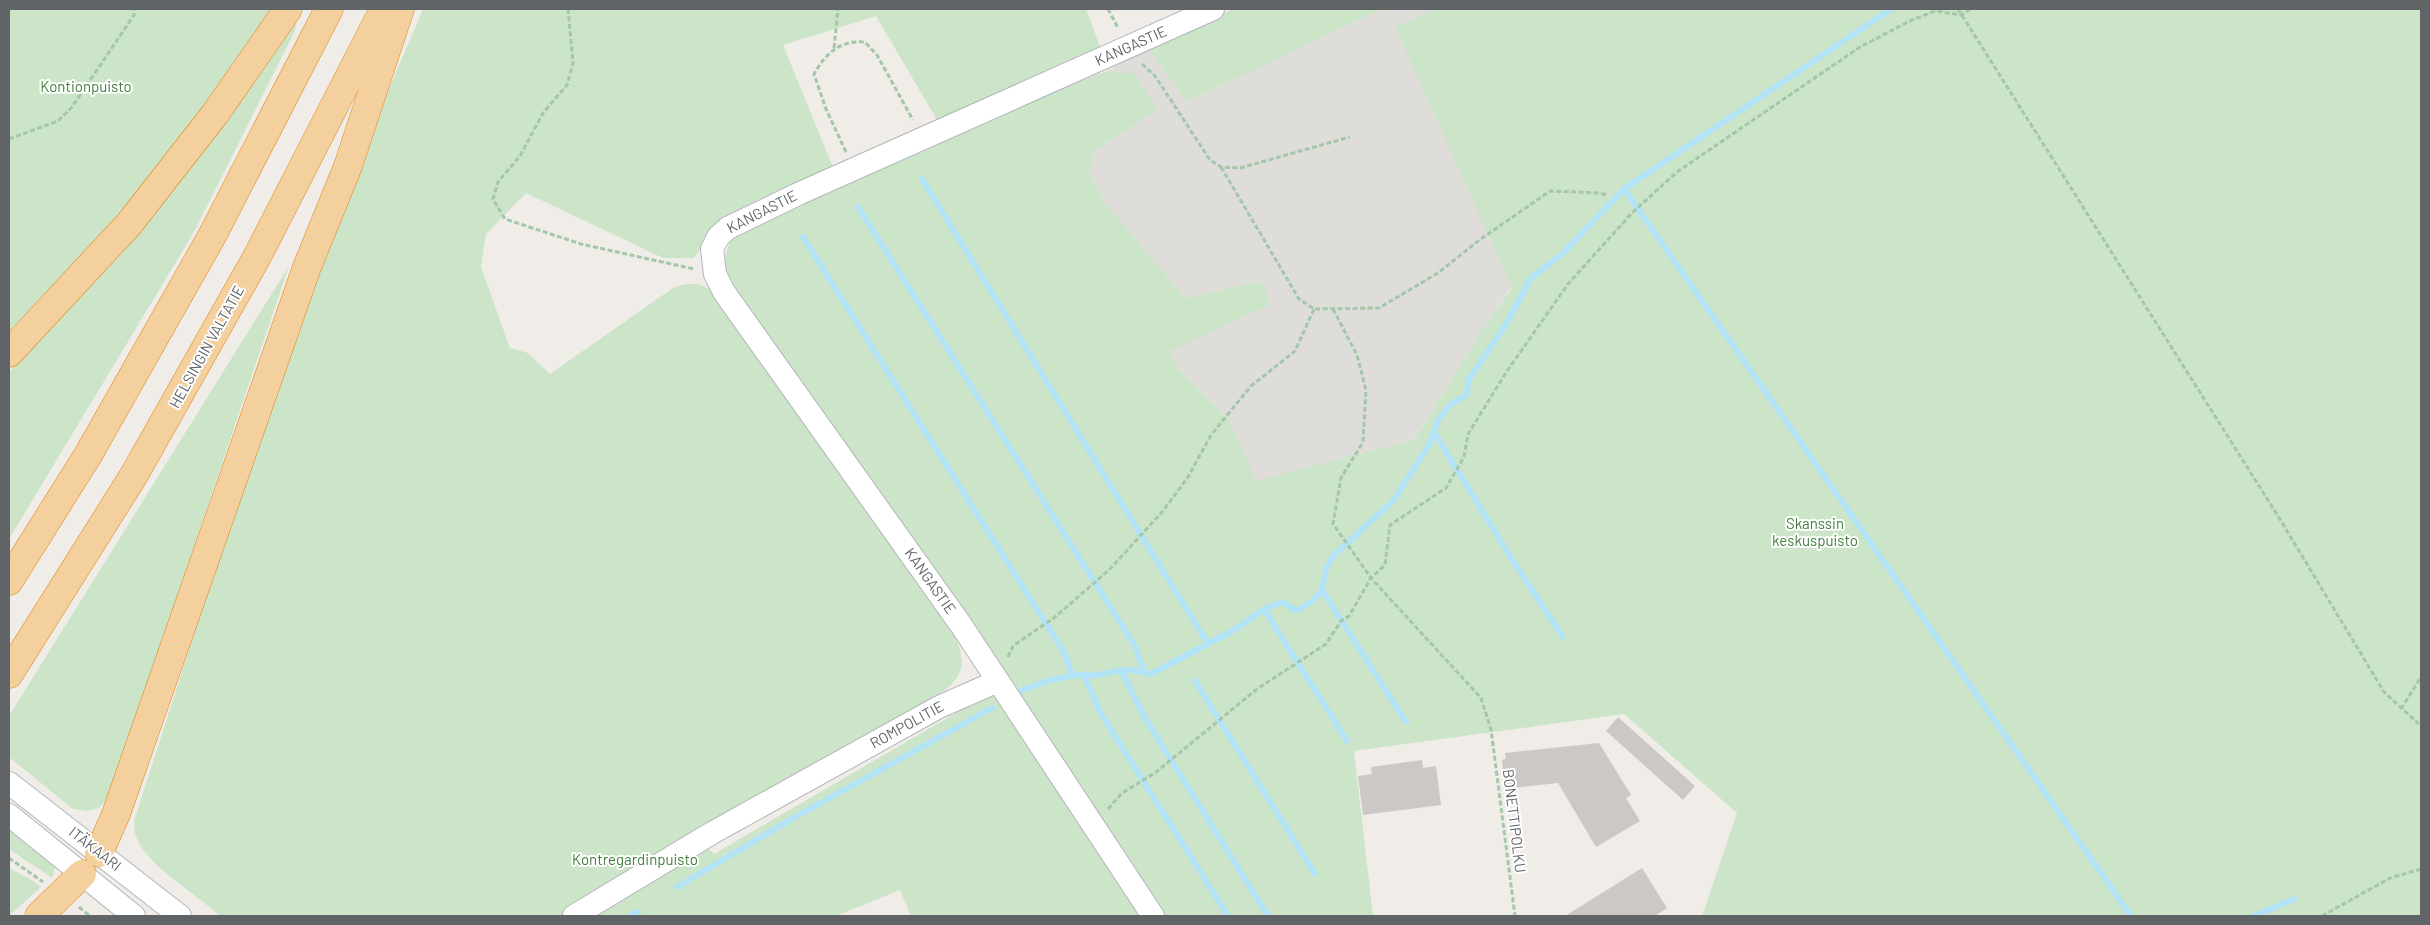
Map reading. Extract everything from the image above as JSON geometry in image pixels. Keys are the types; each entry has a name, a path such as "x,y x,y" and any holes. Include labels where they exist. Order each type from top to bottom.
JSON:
{"highway":[{"path":"9,353 129,224 215,114 288,9"},
{"path":"9,581 88,455 212,236 329,9"},
{"name":"HELSINGIN VALTATIE","path":"9,674 144,458 258,256 384,9"},
{"path":"99,852 120,804 307,267 348,166 400,9"},
{"path":"39,916 82,874"}],"street":[{"name":"KANGASTIE","path":"998,681 961,625 724,292 715,274 712,249 718,237 728,228 854,169 1214,9"},
{"path":"998,681 1093,827 1154,916"},
{"name":"ROMPOLITIE","path":"574,916 712,833 931,711 998,681"},
{"name":"ITÄKAARI","path":"17,789 180,916"},
{"name":"ITÄKAARI","path":"10,816 134,916"},
{"path":"82,874 99,852"}],"path":[{"path":"9,139 58,122 72,108 134,15 134,9"},
{"path":"568,9 574,63 567,85 543,112 520,156 498,182 493,199 505,220 581,244 715,274"},
{"path":"834,48 838,9"},
{"path":"1958,9 2242,459 2384,692 2421,726"},
{"path":"1093,827 1122,793 1155,773 1257,688 1326,644 1341,621 1349,616 1371,578 1385,565 1390,524 1446,488 1464,457 1468,434 1507,371 1568,284 1632,213 1677,172 1860,47 1910,21 1935,11 1962,15 1970,9"},
{"path":"854,169 826,109 814,74 823,59 834,48 852,41 864,42 877,55 923,138"},
{"path":"1127,48 1155,76 1210,160 1221,167 1298,299 1314,310 1379,308 1438,273 1478,241 1550,191 1607,195"},
{"path":"1221,167 1240,168 1350,137"},
{"name":"BONETTIPOLKU","path":"1333,309 1356,356 1366,390 1363,442 1341,478 1333,524 1371,578 1481,698 1492,729 1515,916"},
{"path":"998,681 1013,646 1055,617 1109,570 1163,511 1188,477 1211,435 1251,386 1295,350 1314,310"},
{"path":"2402,708 2421,677"},
{"path":"2322,916 2390,878 2421,870"}],"shaded area":[{"path":"1382,9 1475,9 1586,182 1485,325 1380,494 1264,530 1229,420 1177,367 1169,351 1262,281 1185,298 1104,201 1089,170 1096,150 1157,110 1135,75 1107,71 1148,48 1187,102"}],"green space":[{"name":"Kontionpuisto","path":"9,9 270,9 222,83 125,206 9,335"},
{"path":"423,9 1086,9 1100,47 937,120 876,16 783,45 833,167 716,227 694,258 663,258 526,193 486,234 481,267 510,348 528,353 550,374 673,288 698,284 715,294 728,306 955,636 959,646 962,662 961,669 954,682 939,695 694,835 714,854 973,703 998,672 735,290 726,266 726,258 729,244 740,229 982,119 1107,71 1135,74 1157,110 1096,150 1089,170 1104,201 1185,298 1262,281 1270,305 1169,351 1177,367 1229,420 1256,481 1414,440 1485,325 1512,288 1395,27 1435,9 2421,9 2421,916 1702,916 1737,813 1624,714 1354,751 1373,916 911,916 900,890 836,916 220,916 150,858 141,847 136,836 134,821 250,460 389,89"},
{"path":"1233,9 1382,9 1187,102 1148,48"},
{"path":"295,19 296,27 291,39 194,232 9,539 9,372 137,233"},
{"path":"289,266 109,797 99,808 88,811 73,809 9,757 9,716"},
{"path":"9,828 53,863 55,867 52,878 9,849"},
{"path":"9,868 41,887 9,916"}],"building":[{"path":"1618,717 1695,786 1683,800 1606,731"},
{"path":"1599,743 1631,795 1626,798 1640,821 1596,847 1558,783 1505,789 1502,760 1506,759 1505,753"},
{"path":"1422,760 1423,768 1436,766 1441,805 1363,815 1358,776 1372,774 1371,767"},
{"path":"1642,868 1667,908 1655,916 1565,916"}],"waterway":[{"path":"1018,692 1048,681 1070,676 1098,675 1124,670 1151,674 1234,630 1264,609 1283,602 1296,611 1311,602 1322,590 1326,568 1334,555 1393,501 1429,445 1438,420 1451,404 1466,395 1469,379 1506,324 1531,278 1561,255 1624,189 1891,9"},
{"path":"922,179 1208,644"},
{"path":"1624,189 2131,916"},
{"path":"858,207 1135,646 1144,672"},
{"path":"803,237 1065,654 1072,676"},
{"path":"1434,432 1508,553 1563,637"},
{"path":"1322,590 1406,722"},
{"path":"1264,609 1347,741"},
{"path":"1121,670 1145,718 1268,916"},
{"path":"1084,675 1100,712 1228,916"},
{"path":"1195,681 1315,874"},
{"path":"677,887 790,820 992,708"},
{"path":"2254,916 2294,899"},
{"path":"630,916 638,912"}],"park label":[{"name":"Skanssin keskuspuisto","path":"1815,532"},
{"name":"Kontregardinpuisto","path":"635,860"}]}
